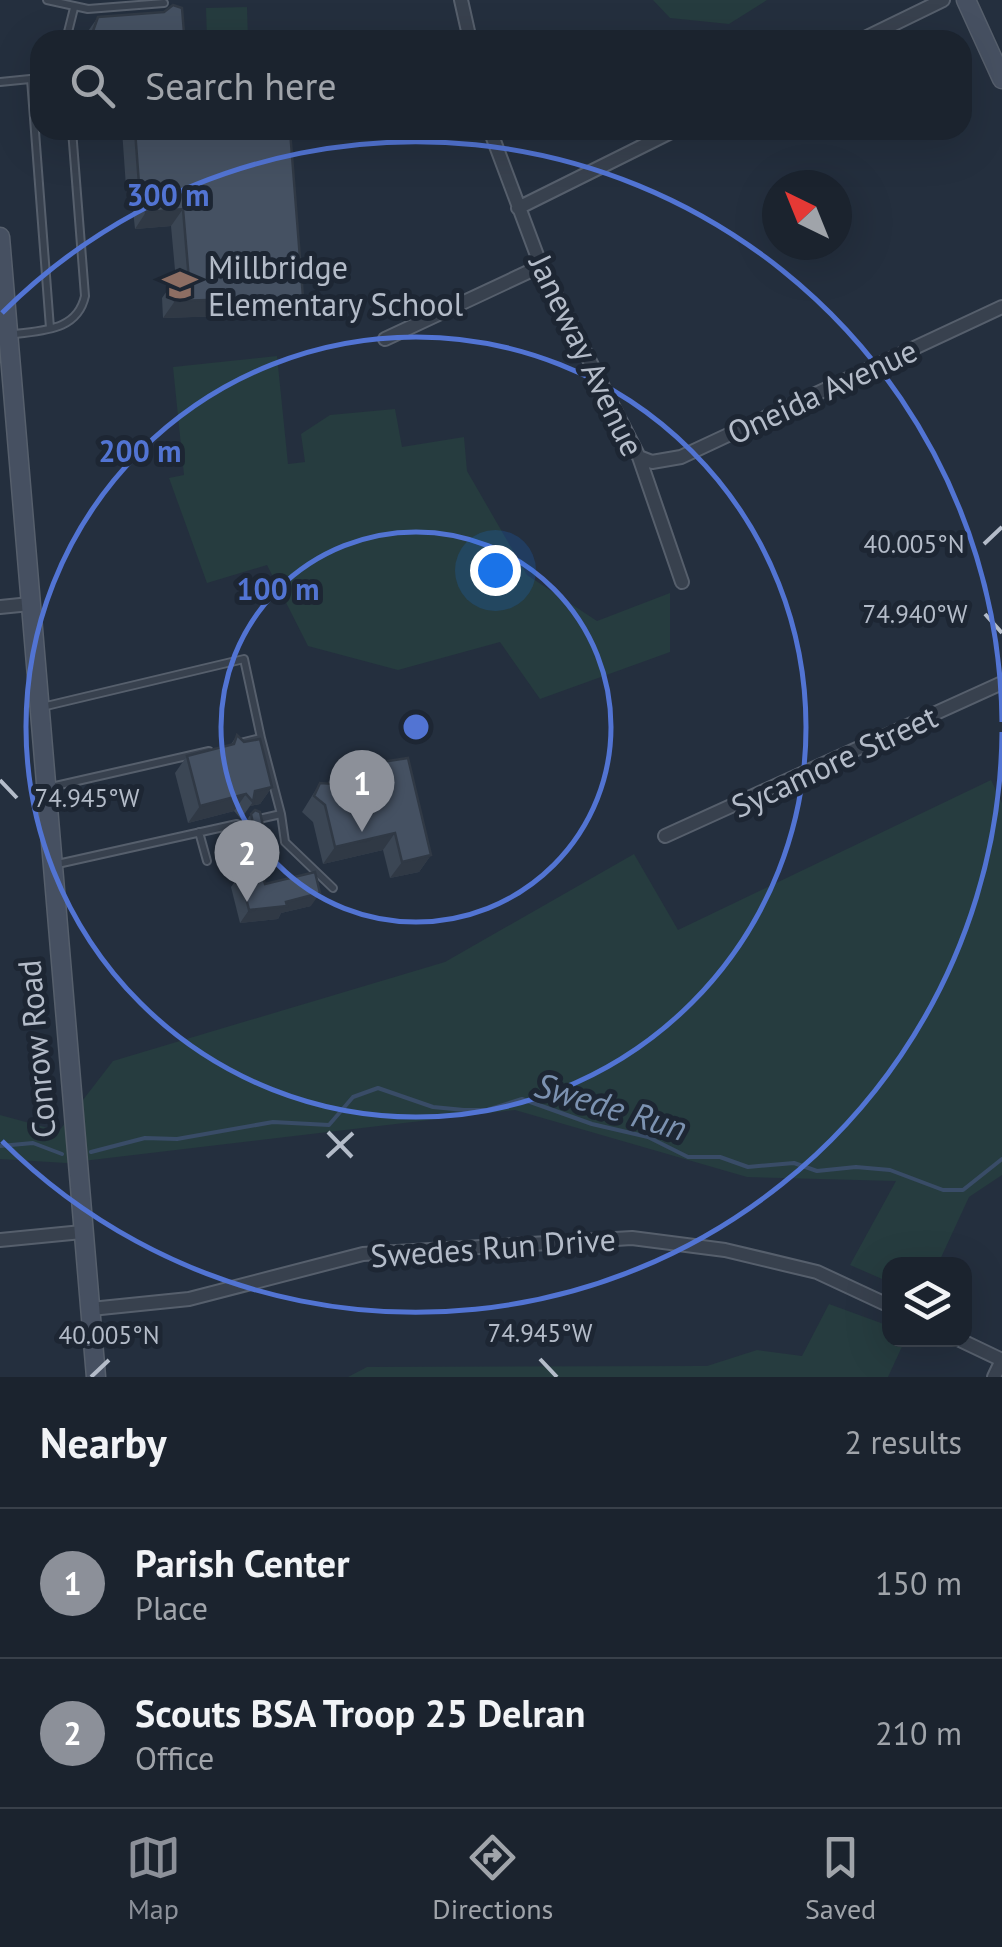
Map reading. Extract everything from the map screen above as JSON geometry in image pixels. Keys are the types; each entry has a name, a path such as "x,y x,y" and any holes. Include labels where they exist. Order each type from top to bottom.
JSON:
{"street":[{"path":"461,0 468,30"},
{"path":"882,30 943,0"},
{"path":"966,0 1002,80"},
{"name":"Janeway Avenue","path":"494,140 541,266 639,457 682,582"},
{"path":"518,208 655,140"},
{"name":"Conrow Road","path":"0,237 96,1377"},
{"path":"385,339 541,266"},
{"name":"Oneida Avenue","path":"639,457 652,462 681,457 1002,307"},
{"path":"0,607 30,604"},
{"name":"Sycamore Street","path":"665,836 1002,684"},
{"path":"0,1240 82,1232"},
{"name":"Swedes Run Drive","path":"91,1308 189,1299 363,1254 632,1238 726,1250 817,1272 882,1302"},
{"path":"972,1346 1002,1360 994,1377"}],"lane":[{"path":"47,0 74,8 164,3"},
{"path":"68,30 74,8"},
{"path":"0,82 30,80"},
{"path":"39,140 50,328"},
{"path":"8,335 67,325 81,313 84,296 73,140"},
{"path":"38,708 244,659 285,842 333,888"},
{"path":"229,746 261,738"},
{"path":"45,789 219,748"},
{"path":"247,822 281,814"},
{"path":"51,865 237,824"},
{"path":"200,832 207,861"}],"green space":[{"path":"653,0 767,0 729,24 670,18"},
{"path":"247,7 248,30 207,30 206,8"},
{"path":"277,356 288,464 305,462 301,434 330,415 395,409 402,447 464,437 467,471 527,575 597,621 670,593 670,652 540,699 500,642 398,670 308,646 267,565 207,583 169,478 184,475 173,367"},
{"path":"991,780 1002,803 1002,1175 969,1197 941,1257 882,1257 882,1279 850,1265 896,1181 747,1177 515,1110 66,1163 0,1159 0,1115 59,1131 113,1061 445,962 634,854 678,930"},
{"path":"829,1304 882,1323 882,1347 902,1347 888,1377 348,1377 367,1367 707,1366 757,1350 802,1356"}],"building":[{"path":"173,5 182,8 184,30 93,30 98,17 164,12"},
{"path":"136,140 291,140 303,297 175,301 174,281 189,280 183,209 146,212 144,184 139,184"},
{"path":"237,735 244,742 260,739 272,787 255,791 253,802 246,794 200,806 187,756 234,744"},
{"path":"408,758 431,855 402,862 395,833 335,847 325,805 314,796 320,783 334,784 332,776 349,767"},
{"path":"255,810 260,812 263,826 254,828 251,814"},
{"path":"261,869 265,884 315,872 320,893 286,902 287,906 249,910 240,874"}],"waterway":[{"name":"Swede Run","path":"91,1152 145,1138 177,1139 273,1122 329,1125 353,1097 378,1088 433,1107 464,1110 487,1110 522,1099 592,1124 648,1137 688,1157 720,1157 748,1167 794,1163 817,1171 856,1167 890,1170 943,1190 963,1190 1002,1159"},
{"name":"Swede Run","path":"0,1146 33,1143 62,1154"}],"place":[{"name":"Millbridge Elementary School","path":"180,285"},
{"name":"Parish Center","path":"362,832"},
{"name":"Scouts BSA Troop 25 Delran","path":"247,902"}]}
